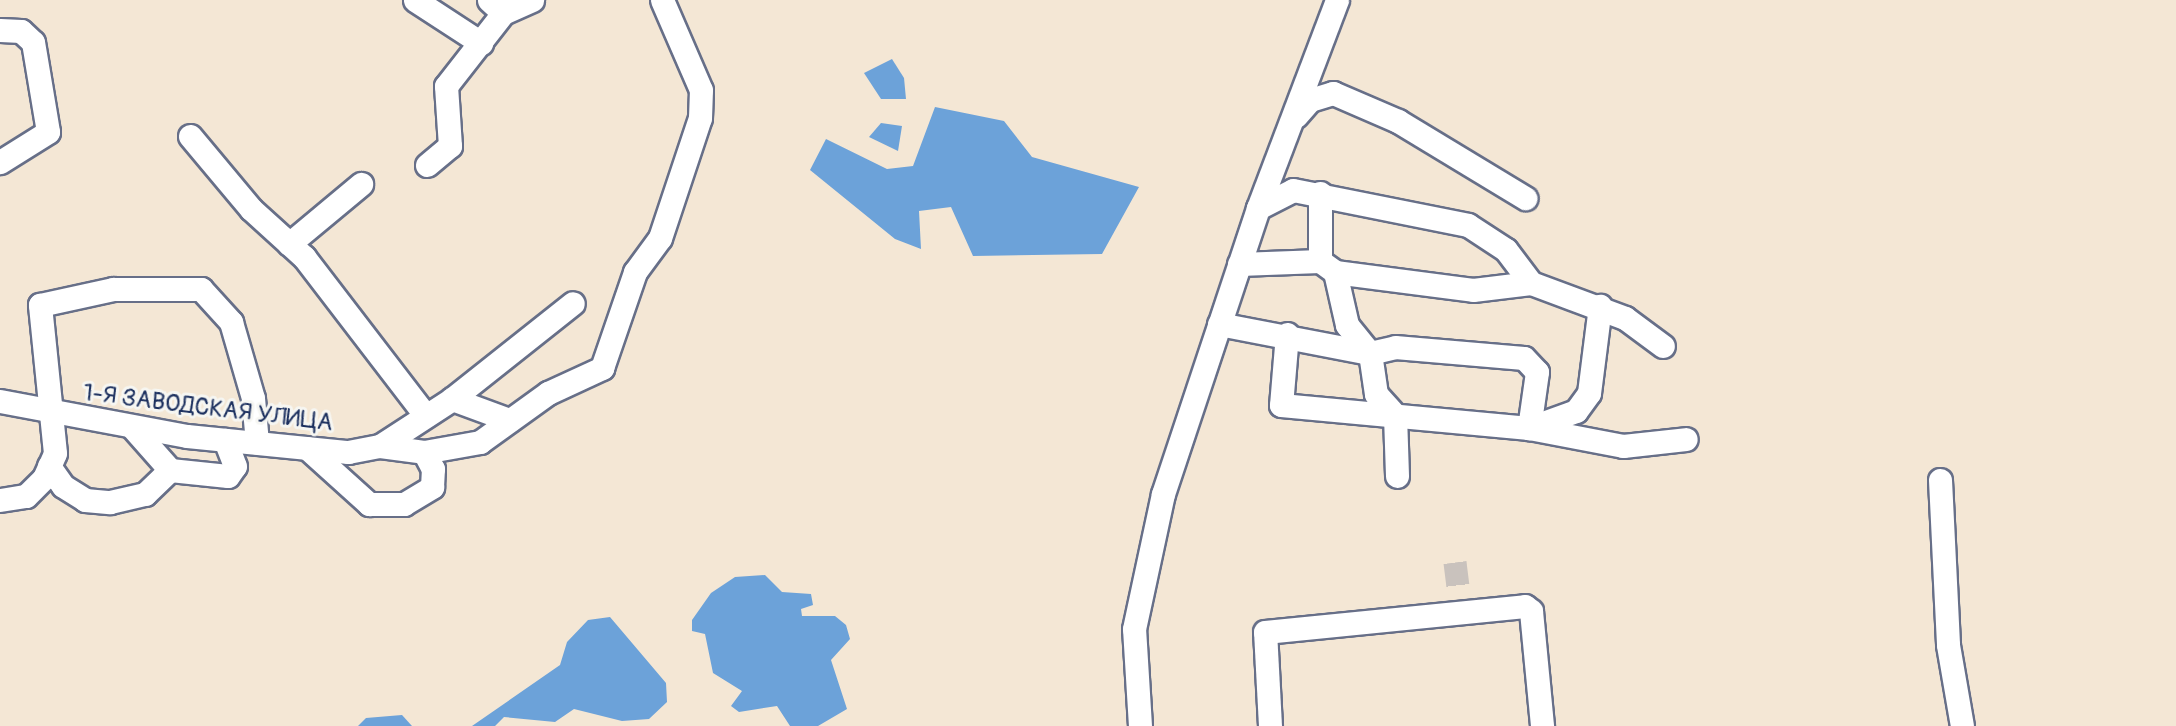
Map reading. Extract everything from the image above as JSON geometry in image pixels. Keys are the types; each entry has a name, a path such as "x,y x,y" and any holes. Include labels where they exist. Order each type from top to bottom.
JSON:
{"street":[{"path":"415,0 481,43"},
{"path":"426,165 450,146 446,86 481,43 496,7 532,0"},
{"path":"380,446 424,452 480,442 509,420 602,368 635,272 660,238 683,179 700,118 701,90 662,0"},
{"path":"1140,726 1133,629 1163,494 1258,208 1337,0"},
{"path":"0,30 21,31 33,42 48,132 0,162"},
{"path":"1292,121 1310,100 1333,93 1398,121 1525,198"},
{"path":"190,135 289,244 426,416"},
{"path":"289,244 361,184"},
{"path":"1258,208 1293,190 1320,193 1468,225 1506,250 1531,283"},
{"path":"1320,193 1328,266 1347,325 1370,353 1376,394 1395,415 1397,476"},
{"path":"1239,264 1328,266 1473,290 1531,283 1600,306 1663,346"},
{"path":"0,500 26,496 49,466 55,414 40,305 113,289 201,289 231,322 253,398 257,443"},
{"name":"1-Я ЗАВОДСКАЯ УЛИЦА","path":"0,401 55,414 132,427 225,440 348,452 380,446 452,399 573,303"},
{"path":"1529,428 1576,411 1589,393 1600,306"},
{"path":"1219,324 1287,334 1370,353 1395,347 1524,358 1537,372 1529,428"},
{"path":"1287,334 1281,405 1529,428 1623,446 1686,439"},
{"path":"452,399 509,420"},
{"path":"132,427 170,470 228,476 235,466 225,440"},
{"path":"307,448 369,504 404,504 432,487 433,469 424,452"},
{"path":"49,466 63,486 85,500 110,502 145,494 170,470"},
{"path":"1940,480 1948,645 1962,726"},
{"path":"1269,726 1265,632 1460,603 1531,611 1542,726"}],"water":[{"path":"892,59 904,78 906,99 881,99 864,73"},
{"path":"935,107 1004,121 1032,157 1139,187 1102,254 973,256 951,207 919,211 921,249 895,239 810,170 826,139 887,169 913,166"},
{"path":"881,123 902,126 898,151 869,137"},
{"path":"765,575 782,592 811,594 813,605 801,609 802,616 835,616 846,625 850,639 831,660 847,709 818,726 790,726 777,706 739,712 731,706 742,691 713,673 705,634 692,631 692,620 711,593 735,577"},
{"path":"610,617 666,683 667,702 649,719 622,721 574,709 555,722 504,717 495,726 472,726 560,665 567,642 588,620"},
{"path":"402,715 412,726 358,726 366,718"}],"tunnel":[{"path":"1455,562 1459,594"}]}
